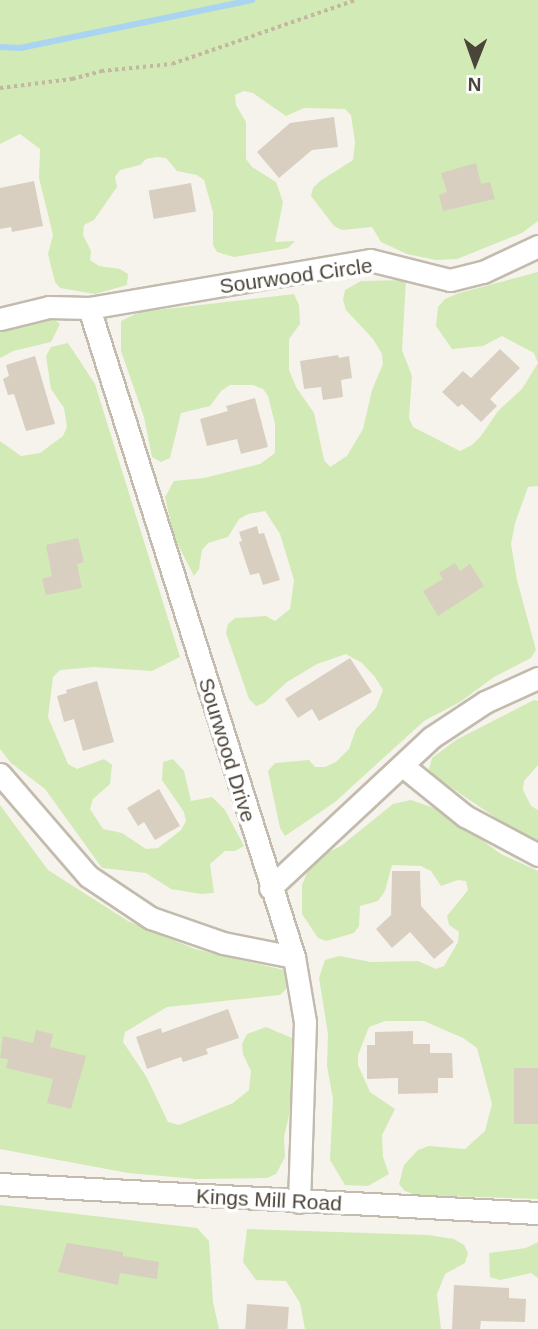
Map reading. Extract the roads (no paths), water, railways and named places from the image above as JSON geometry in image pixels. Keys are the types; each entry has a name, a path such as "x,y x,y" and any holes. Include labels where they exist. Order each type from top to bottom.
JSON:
{"street":[{"name":"Sourwood Circle","path":"0,319 61,305 89,308 370,260 450,280 483,272 538,246"},
{"name":"Sourwood Drive","path":"89,308 270,888 294,957 305,1022 299,1202"},
{"path":"270,888 432,737 485,702 538,678"},
{"path":"403,766 465,816 538,855"},
{"path":"0,774 88,876 151,918 223,943 294,957"},
{"name":"Kings Mill Road","path":"0,1184 538,1213"}],"waterway":[{"path":"0,47 20,48 252,0"}]}
